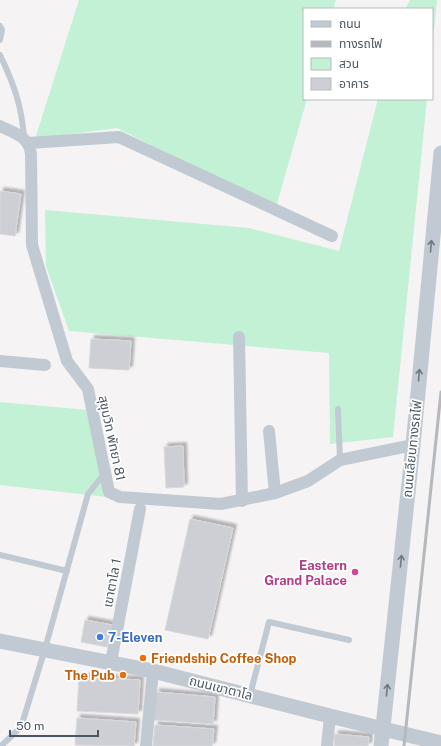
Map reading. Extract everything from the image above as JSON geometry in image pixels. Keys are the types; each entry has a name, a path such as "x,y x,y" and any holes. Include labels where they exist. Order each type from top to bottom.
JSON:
{"street":[{"path":"0,126 26,141 119,137 332,236"},
{"name":"สุขุมวิท พัทยา 81","path":"26,141 31,154 32,244 68,361 88,389 109,492 120,497 221,504 242,501 275,493 308,482 340,460 413,445"},
{"name":"ถนนเลียบทางรถไฟ","path":"381,746 413,445 441,153"},
{"path":"239,337 242,501"},
{"path":"0,361 45,365"},
{"path":"269,431 275,493"},
{"name":"เขาตาโล 1","path":"111,662 140,509"},
{"name":"ถนนเขาตาโล","path":"0,641 153,671 441,743"},
{"path":"146,746 153,671"},
{"path":"327,746 330,716"}],"lane":[{"path":"0,26 2,30 0,40"},
{"path":"0,55 12,79 22,117 26,141"},
{"path":"338,409 340,460"},
{"path":"1,746 21,727 45,649 88,494 105,472"},
{"path":"0,555 67,572"},
{"path":"250,695 269,622 349,640"}],"green space":[{"path":"79,0 336,0 333,8 303,8 303,100 307,100 276,207 117,128 35,139"},
{"path":"410,0 437,0 433,42 433,8 406,8"},
{"path":"378,100 427,100 393,437 330,444 329,353 69,331 46,266 45,210 249,228 339,251"},
{"path":"0,402 87,410 107,497 0,485"}],"building":[{"path":"0,191 21,194 15,236 0,234"},
{"path":"91,339 131,341 129,370 89,368"},
{"path":"183,446 184,487 166,488 164,447"},
{"path":"190,519 233,528 208,639 165,630"},
{"path":"85,620 112,625 107,647 81,642"},
{"path":"79,677 140,680 138,714 77,711"},
{"path":"156,692 215,697 213,724 154,720"},
{"path":"77,718 136,722 134,746 75,745"},
{"path":"155,725 214,729 212,746 153,746"},
{"path":"335,734 369,737 368,746 334,746"}],"railway":[{"path":"404,746 441,392"}],"place":[{"name":"Eastern Grand Palace","path":"355,572"},
{"name":"7-Eleven","path":"100,637"},
{"name":"Friendship Coffee Shop","path":"143,658"},
{"name":"The Pub","path":"123,675"}]}
